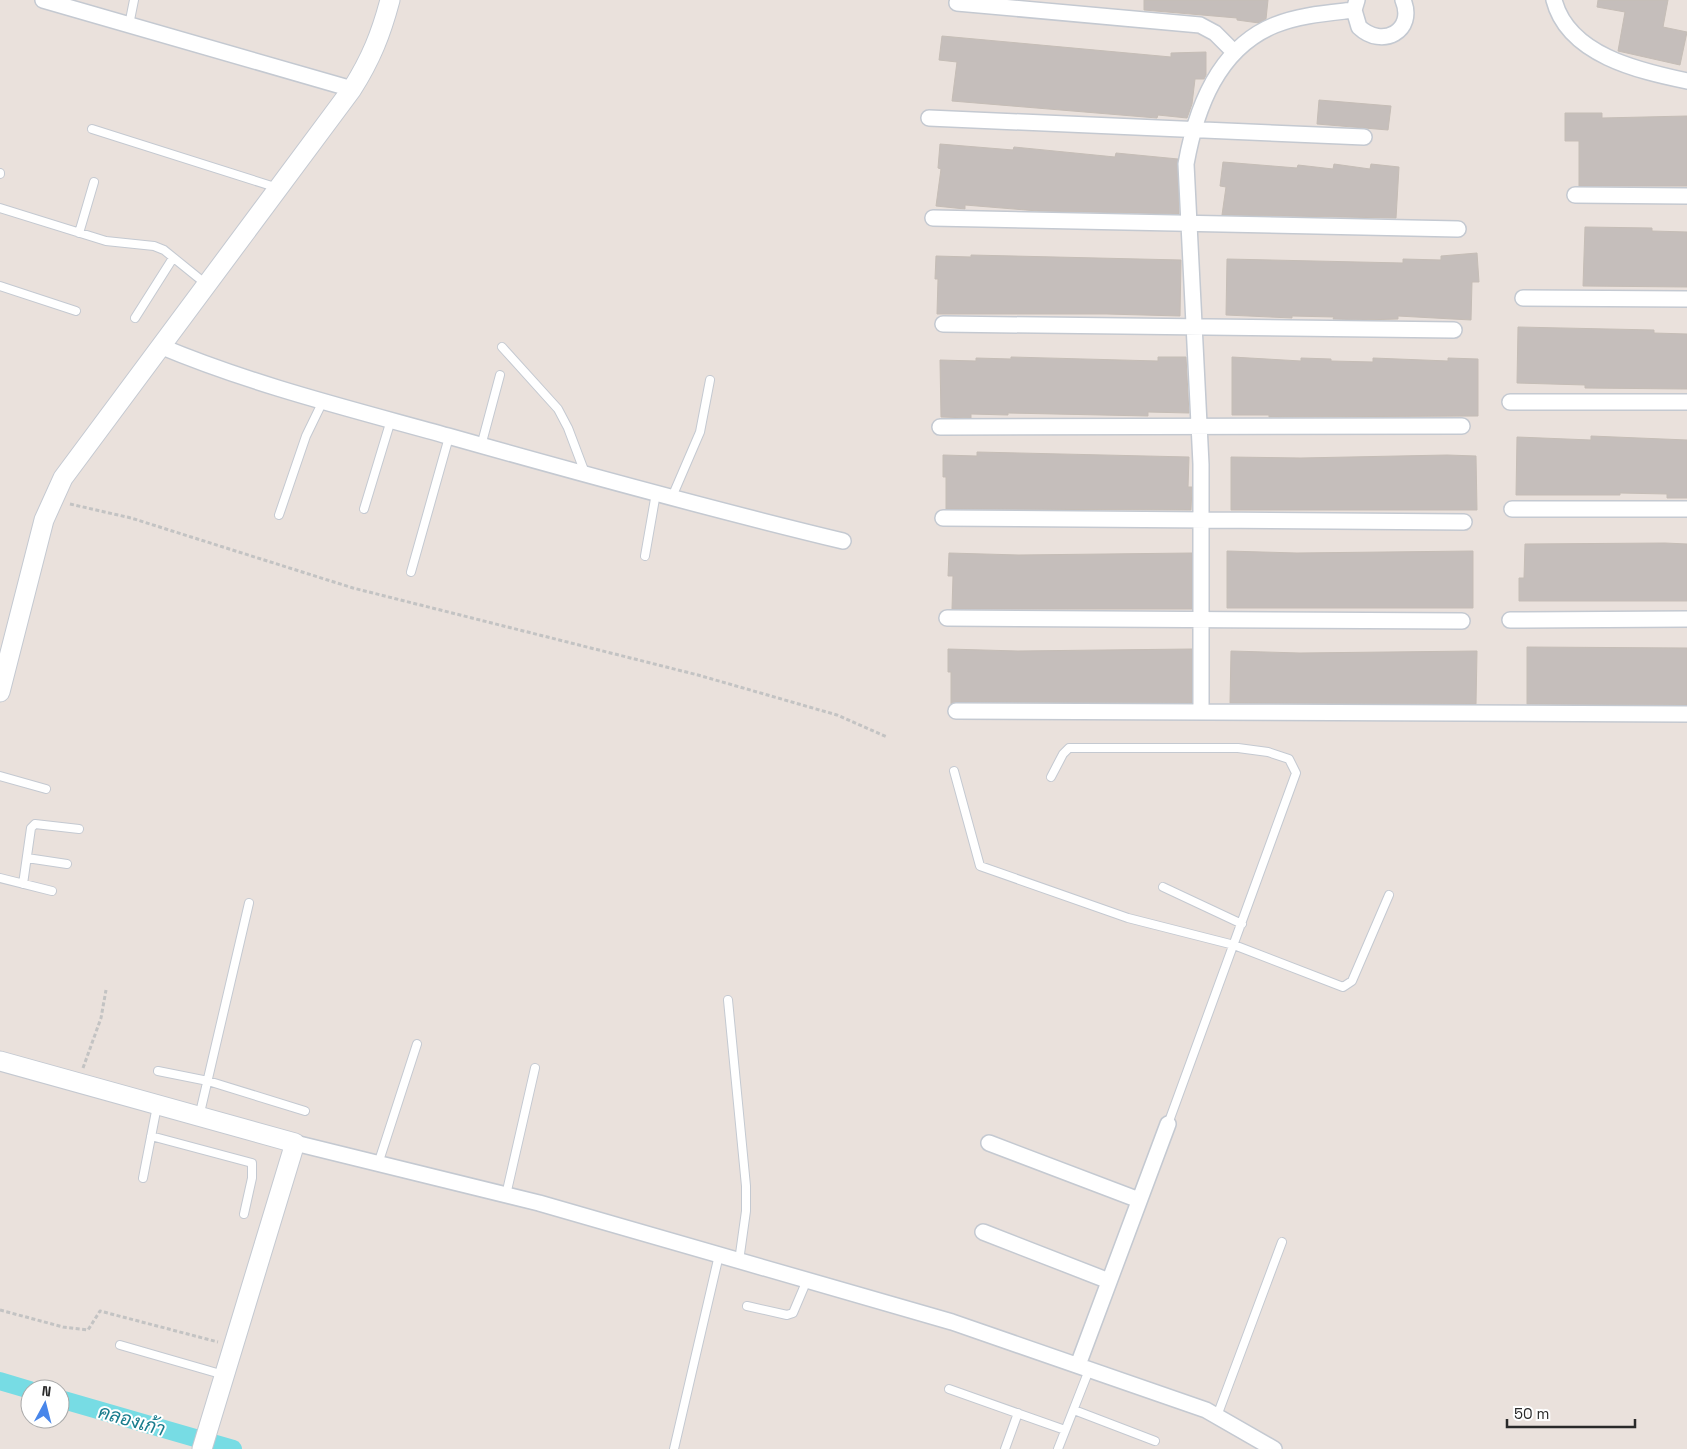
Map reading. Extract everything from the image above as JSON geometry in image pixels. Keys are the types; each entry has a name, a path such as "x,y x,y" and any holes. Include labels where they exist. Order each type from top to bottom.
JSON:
{"street":[{"path":"43,0 352,89"},
{"path":"0,692 44,520 63,478 352,89 370,60 382,30 390,0"},
{"path":"1201,712 1199,426 1186,164 1193,130 1203,99 1234,52 1274,25 1356,5 1359,28 1374,37 1383,38 1390,36 1403,25 1406,9 1403,0"},
{"path":"1554,0 1563,23 1585,44 1614,61 1656,75 1687,81"},
{"path":"957,3 1200,25 1215,33 1234,52"},
{"path":"929,118 1364,137"},
{"path":"1575,195 1687,196"},
{"path":"933,218 1458,229"},
{"path":"1523,298 1687,299"},
{"path":"943,324 1454,330"},
{"path":"160,346 242,377 322,401 481,446 843,541"},
{"path":"1510,402 1687,402"},
{"path":"940,427 1462,426"},
{"path":"1512,509 1687,509"},
{"path":"943,518 1464,522"},
{"path":"947,618 1462,621"},
{"path":"1510,620 1687,619"},
{"path":"956,711 1687,714"},
{"path":"0,1061 295,1143 506,1195 952,1322 1206,1410 1218,1416 1258,1445 1274,1449"},
{"path":"1084,1368 1109,1281 1168,1124"},
{"path":"202,1449 295,1143"},
{"path":"989,1143 1139,1200"},
{"path":"983,1232 1109,1281"}],"lane":[{"path":"129,25 134,0"},
{"path":"92,129 278,188"},
{"path":"79,233 94,182"},
{"path":"0,208 121,244 154,246 173,258 206,284"},
{"path":"135,318 173,258"},
{"path":"0,286 76,311"},
{"path":"502,348 558,409 568,428 585,473"},
{"path":"481,446 500,375"},
{"path":"672,497 700,432 710,380"},
{"path":"279,515 306,436 322,401"},
{"path":"364,509 391,420"},
{"path":"411,572 449,436"},
{"path":"645,556 656,493"},
{"path":"1051,777 1063,754 1069,748 1238,748 1268,752 1289,759 1296,773 1168,1124"},
{"path":"954,771 980,866 1128,918 1234,945 1343,987 1352,981 1389,895"},
{"path":"0,776 46,789"},
{"path":"23,884 31,828 34,824 79,829"},
{"path":"27,858 67,864"},
{"path":"0,878 52,891"},
{"path":"1163,887 1242,924"},
{"path":"199,1116 249,904"},
{"path":"728,1000 746,1186 746,1211 739,1260"},
{"path":"378,1164 416,1044"},
{"path":"506,1195 535,1068"},
{"path":"158,1071 208,1081 305,1111"},
{"path":"143,1178 157,1104"},
{"path":"151,1136 252,1163 252,1178 244,1214"},
{"path":"1218,1416 1282,1242"},
{"path":"674,1449 718,1255"},
{"path":"747,1306 787,1315 793,1313 807,1280"},
{"path":"120,1345 224,1375"},
{"path":"1058,1449 1074,1410 1084,1368"},
{"path":"949,1389 1065,1430"},
{"path":"1074,1410 1155,1441"},
{"path":"1005,1449 1018,1414"}],"path":[{"path":"53,500 131,518 353,588 716,680 837,715 886,737"},
{"path":"78,1082 101,1018 106,990"},
{"path":"0,1310 63,1326 88,1330 100,1311 233,1346"}],"building":[{"path":"1144,0 1268,0 1266,19 1259,23 1237,20 1237,18 1144,10"},
{"path":"1598,0 1668,0 1663,27 1687,32 1680,65 1618,51 1625,12 1597,7"},
{"path":"942,36 1171,57 1171,53 1206,52 1206,75 1204,79 1195,79 1192,104 1187,118 1158,115 1157,118 952,101 957,62 939,60"},
{"path":"1319,100 1391,106 1388,130 1317,124"},
{"path":"1565,113 1602,113 1602,118 1687,116 1687,186 1579,186 1579,141 1565,141"},
{"path":"940,144 1013,150 1014,147 1115,157 1116,153 1178,159 1179,214 1038,211 965,205 965,209 936,206 941,169 938,168"},
{"path":"1223,162 1297,168 1298,165 1333,169 1334,164 1370,169 1371,164 1399,167 1396,218 1222,215 1226,187 1220,186"},
{"path":"1585,227 1652,228 1652,231 1687,232 1687,287 1583,286"},
{"path":"1477,253 1479,282 1472,282 1471,320 1398,316 1398,319 1363,320 1333,319 1334,317 1292,316 1292,318 1226,315 1227,259 1403,263 1403,259 1441,260 1441,256"},
{"path":"971,255 1181,260 1180,316 937,314 938,279 935,279 936,256 971,257"},
{"path":"1518,327 1654,330 1654,333 1687,334 1687,389 1585,388 1585,385 1517,383"},
{"path":"1011,357 1158,361 1158,357 1186,357 1189,413 1148,412 1148,416 1008,413 1008,415 971,414 971,418 941,417 940,360 976,361 976,358 1011,359"},
{"path":"1232,357 1301,361 1301,358 1373,362 1373,358 1448,361 1448,358 1478,359 1478,416 1269,417 1269,415 1232,415"},
{"path":"1591,436 1687,440 1687,498 1667,498 1667,494 1620,493 1620,495 1516,495 1517,437 1591,440"},
{"path":"977,452 1189,457 1188,487 1192,487 1191,510 946,509 946,477 943,477 943,455 977,456"},
{"path":"1476,456 1477,510 1231,510 1231,457 1301,458"},
{"path":"1525,544 1687,544 1687,601 1519,601 1519,578 1524,578"},
{"path":"1227,551 1297,553 1473,551 1473,608 1227,608"},
{"path":"949,553 1019,555 1192,553 1192,609 952,609 953,576 948,576"},
{"path":"1527,647 1687,648 1687,705 1527,704"},
{"path":"948,649 1018,651 1192,649 1192,703 956,702 951,704 951,672 948,672"},
{"path":"1231,651 1300,653 1477,651 1476,704 1230,703"}],"waterway":[{"name":"คลองเก้า","path":"0,1381 20,1387"},
{"name":"คลองเก้า","path":"70,1402 233,1449"}]}
